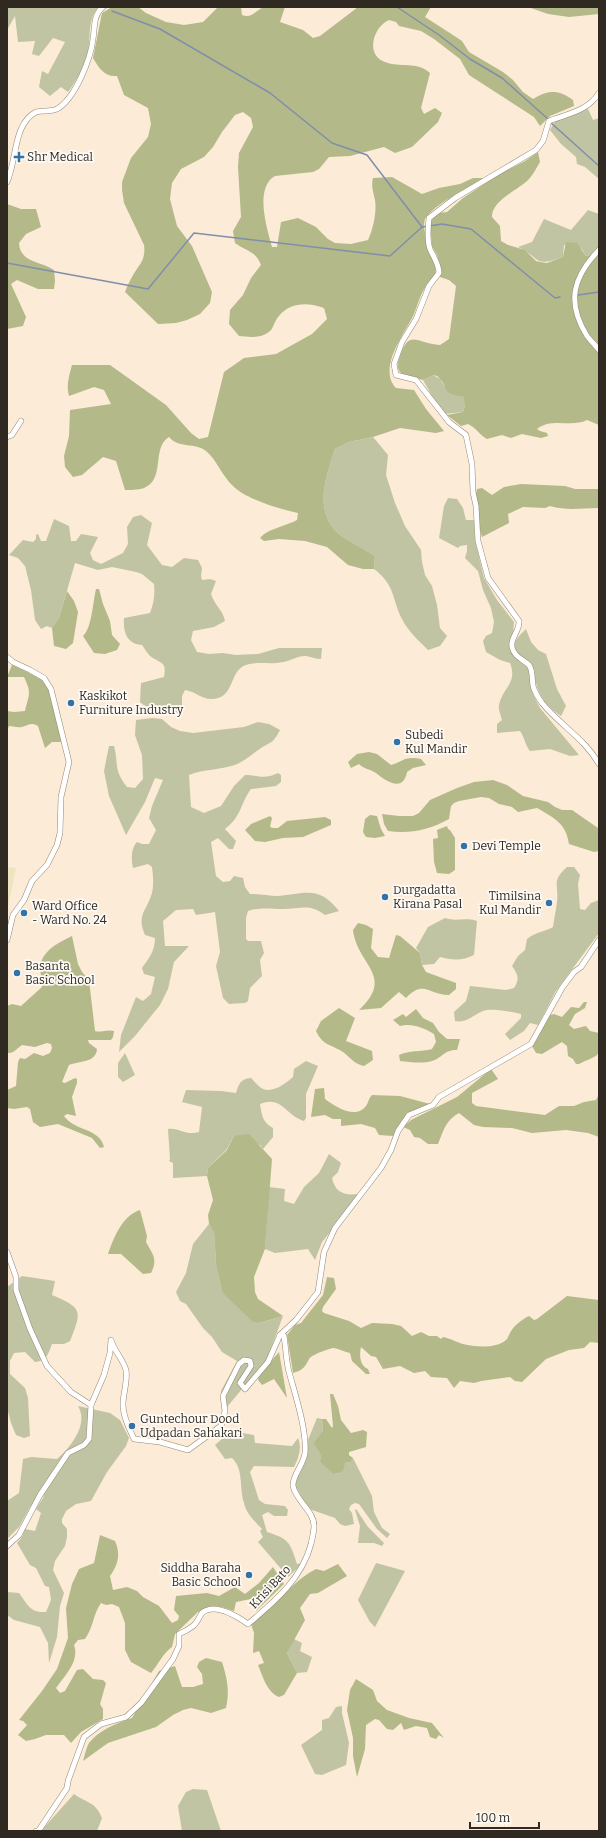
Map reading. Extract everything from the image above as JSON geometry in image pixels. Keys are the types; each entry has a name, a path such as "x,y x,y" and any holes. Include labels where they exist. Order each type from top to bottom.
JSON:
{"street":[{"path":"7,182 15,158 17,137 24,123 36,112 50,111 60,107 75,88 90,58 96,16 103,7"},
{"path":"599,93 594,102 587,107 549,120 543,140 536,150 455,198 429,218 429,246 438,266 439,273 429,286 416,319 402,342 394,368 396,375 416,380 449,422 466,435 472,464 478,541 488,578 519,621 520,627 513,640 512,647 516,655 529,666 534,689 542,702 563,726 593,753 599,764"},
{"path":"599,250 580,274 574,291 575,304 584,330 599,350"},
{"path":"7,437 12,434 21,421"},
{"path":"7,657 13,662 44,678 51,689 69,762 60,804 60,833 57,845 47,865 32,881 24,900 13,915 7,940"},
{"path":"7,1546 19,1535 40,1495 68,1453 84,1445 89,1439 91,1405 104,1375 110,1353 111,1340 113,1349 122,1361 126,1371 123,1405 127,1424 134,1439 160,1442 188,1450 221,1426 225,1411 223,1396 239,1364 244,1360 250,1361 251,1366 240,1383 245,1389 268,1362 280,1335 296,1320 318,1292 324,1252 335,1228 381,1168 391,1150 398,1131 409,1115 434,1105 439,1097 531,1044 562,988 574,972 581,967 599,940"},
{"path":"7,1252 16,1277 16,1290 30,1329 47,1366 71,1392 91,1405"},
{"name":"Krisi Bato","path":"36,1831 39,1830 67,1788 68,1781 84,1737 101,1724 126,1717 141,1703 173,1659 179,1646 179,1634 193,1626 203,1612 210,1610 220,1610 234,1615 248,1624 273,1603 289,1586 307,1559 314,1526 309,1513 293,1486 294,1479 302,1465 305,1452 304,1437 289,1370 284,1336 280,1335"}],"green space":[{"path":"7,7 99,7 91,22 88,52 84,63 68,92 61,87 50,96 39,87 42,71 48,74 65,42 53,38 39,56 32,54 35,41 18,42 15,16 7,30"},
{"path":"112,7 138,7 146,13 166,22 184,25 203,22 218,7 241,7 242,15 249,16 265,7 285,7 280,22 303,30 313,38 320,36 358,7 431,7 425,17 462,41 469,52 503,72 513,80 523,92 533,99 548,92 558,92 573,100 574,106 550,116 540,126 534,117 469,75 460,59 434,39 421,31 399,26 396,22 389,20 383,24 375,35 373,47 375,53 385,62 397,65 420,67 430,73 421,108 424,114 435,108 442,113 438,122 412,147 395,153 384,147 350,156 329,157 319,169 313,172 275,176 265,189 265,219 272,247 277,247 281,222 298,218 316,227 328,239 335,243 351,244 368,240 371,231 375,210 375,200 372,186 373,178 392,177 422,194 439,188 460,184 473,178 486,178 439,205 427,216 424,221 426,237 436,269 435,274 422,293 414,314 399,340 391,361 391,380 396,388 414,390 426,409 444,431 436,433 400,428 373,437 349,442 335,449 328,473 324,497 328,520 335,530 346,539 375,556 374,569 363,569 348,565 327,547 305,541 279,539 264,541 260,538 263,535 297,520 298,513 254,499 239,491 229,482 206,451 202,448 177,443 169,437 161,448 155,478 151,484 144,488 137,490 125,490 116,461 103,457 82,475 73,477 65,467 64,456 69,436 70,410 111,404 104,390 94,387 69,396 68,384 72,365 110,365 166,405 191,433 199,439 208,437 224,372 244,358 276,354 312,334 327,319 324,308 300,304 283,311 271,330 264,335 252,337 239,336 229,324 230,310 243,295 251,278 261,265 259,260 253,254 235,243 233,231 241,217 238,167 239,153 253,127 251,118 243,112 235,115 213,147 204,157 181,169 172,183 170,199 177,226 192,246 212,292 210,303 200,314 187,320 176,323 158,324 125,292 143,259 144,245 124,203 122,182 131,158 148,137 151,124 148,108 124,95 117,76 109,75 102,71 93,58 102,13"},
{"path":"528,7 599,7 599,14 569,17 548,14"},
{"path":"588,109 593,120 599,118 599,179 585,167 577,164 576,157 561,144 550,130 555,121"},
{"path":"538,152 540,162 532,176 524,184 500,201 493,211 492,217 500,226 501,241 508,245 525,250 536,261 547,263 563,257 566,242 577,243 586,256 599,256 599,425 587,420 575,423 555,423 543,425 537,429 547,433 548,436 541,438 522,434 511,438 502,435 487,439 468,424 461,426 447,415 463,412 465,406 464,397 448,392 437,376 433,375 423,380 402,374 398,369 398,363 406,343 410,340 440,345 449,339 456,286 449,280 440,277 440,268 437,255 432,246 430,222 438,213 447,212 463,198 498,175 525,161"},
{"path":"7,204 21,209 36,209 41,227 26,234 19,243 20,250 32,261 54,270 55,281 54,289 38,289 17,280 11,284 26,317 23,326 7,329"},
{"path":"588,210 599,214 599,256 586,256 582,249 564,245 563,257 541,262 518,247 532,242 544,219 571,230"},
{"path":"433,375 440,379 444,386 450,391 456,395 465,397 463,412 445,414 423,380"},
{"path":"373,437 388,455 386,475 395,503 405,526 421,550 425,575 432,586 437,605 440,628 447,636 440,646 428,650 404,623 390,586 374,569 375,556 346,539 335,530 328,520 325,509 325,485 335,449 349,442"},
{"path":"521,484 565,486 575,489 599,489 599,508 568,509 550,506 545,508 523,507 508,514 509,523 482,537 476,507 477,489 482,488 492,495 504,487"},
{"path":"448,498 457,499 463,508 466,520 474,520 475,540 484,578 497,600 514,622 510,645 513,655 527,667 530,674 533,694 540,708 579,755 570,756 550,749 530,751 520,731 497,733 497,724 502,720 499,705 511,680 512,670 510,663 500,660 486,652 483,641 486,636 492,633 494,622 491,608 483,590 478,571 465,558 467,545 460,546 458,548 439,538 444,506"},
{"path":"141,515 152,523 147,545 162,565 172,567 184,558 198,560 202,568 202,580 210,579 216,581 211,594 223,614 225,621 214,627 193,631 191,640 197,652 236,655 258,654 279,648 322,648 321,659 303,656 278,663 255,663 246,665 240,668 228,690 219,698 208,699 185,690 182,696 182,708 178,713 167,711 161,706 147,706 140,702 141,683 164,677 165,668 164,665 150,656 142,645 129,640 124,628 124,618 150,613 154,599 154,584 142,574 136,572 112,567 98,570 75,563 59,618 52,628 47,626 41,629 35,620 31,590 25,566 18,558 9,555 23,540 33,542 38,534 41,541 46,541 54,519 69,526 71,541 76,541 81,534 98,537 90,553 93,560 101,564 123,553 128,544 127,527 133,517"},
{"path":"96,589 99,589 110,621 112,635 120,644 117,650 105,654 94,653 83,636 90,621"},
{"path":"67,591 74,601 78,612 73,643 66,649 54,646 52,628 59,618"},
{"path":"526,629 531,642 538,650 546,654 557,689 566,706 561,716 547,704 541,696 531,664 515,650 515,642"},
{"path":"12,665 44,680 51,694 62,742 52,742 45,748 38,726 34,724 20,727 9,726 7,731 7,711 25,711 29,697 28,687 24,677 7,677"},
{"path":"152,718 162,719 171,727 180,731 193,733 244,727 258,722 269,724 280,730 272,741 235,765 189,775 191,807 204,813 221,806 234,786 245,775 265,777 278,773 281,775 281,782 276,786 251,789 247,794 238,815 225,829 236,841 233,849 229,849 218,838 211,842 216,876 223,882 230,881 234,876 243,878 245,887 250,894 278,896 304,893 318,894 325,897 339,911 325,915 319,911 309,908 261,909 248,911 246,918 246,939 248,941 261,941 264,953 260,960 262,976 250,988 248,1001 245,1003 229,1004 223,998 216,966 220,952 215,912 196,915 193,909 176,910 163,921 165,946 189,946 174,962 168,989 160,1005 135,1036 119,1052 121,1035 136,997 143,1001 151,994 155,977 144,974 142,968 151,954 155,943 155,938 145,935 142,922 143,913 152,893 152,867 148,864 133,868 132,858 134,847 137,842 149,844 156,830 149,818 152,806 163,780 155,778 145,802 126,835 109,796 104,771 109,746 114,746 120,776 127,787 135,788 143,779 142,755 135,735 136,720"},
{"path":"369,752 377,754 391,765 411,758 421,759 426,765 413,768 407,772 402,782 398,784 389,782 359,764 351,768 348,762 357,754"},
{"path":"493,780 507,785 523,796 548,802 562,810 572,810 598,828 599,851 594,852 569,844 562,826 554,818 537,808 518,812 512,807 499,804 489,798 481,797 454,803 451,806 449,819 434,826 419,830 404,832 388,831 384,824 382,814 413,816 419,813 430,800 474,782"},
{"path":"370,815 377,816 385,836 375,838 366,837 363,832 365,819"},
{"path":"270,816 272,818 270,827 273,828 278,828 287,821 325,817 331,820 331,825 303,837 283,838 265,842 255,841 245,830 251,824"},
{"path":"447,826 455,838 455,870 449,874 437,873 434,862 433,839 438,838 437,830"},
{"path":"567,867 574,867 580,875 578,884 580,909 585,910 591,903 599,900 599,933 556,991 538,1025 530,1023 524,1031 510,1040 505,1034 521,1018 521,1014 487,1010 464,1021 455,1021 454,1012 466,1001 470,986 506,990 514,988 518,977 512,966 518,956 525,950 527,939 553,927 557,902 557,880"},
{"path":"445,918 453,920 468,919 477,921 474,955 457,959 440,957 434,964 422,965 420,953 416,948 428,927"},
{"path":"358,923 373,929 371,948 378,957 389,958 396,935 400,936 420,953 422,965 426,972 456,983 456,989 449,995 422,989 412,992 406,998 399,992 381,1008 359,1010 370,998 374,988 374,979 371,970 356,942 353,930"},
{"path":"72,936 78,964 82,972 89,980 95,1031 114,1031 111,1040 88,1040 89,1043 97,1049 94,1057 86,1061 69,1065 62,1082 65,1083 75,1078 77,1079 72,1097 76,1116 67,1114 64,1116 68,1121 97,1136 102,1141 104,1147 100,1148 92,1138 58,1124 40,1127 33,1122 30,1109 27,1107 14,1109 7,1108 7,1090 16,1086 18,1062 20,1058 25,1059 34,1053 43,1056 50,1053 52,1048 51,1044 47,1043 35,1047 22,1045 14,1052 7,1053 7,1006 12,1004 21,1006 42,987 40,966 43,957 54,946"},
{"path":"584,1002 587,1002 585,1008 575,1014 569,1025 574,1029 586,1026 590,1031 599,1033 599,1048 597,1054 579,1064 576,1064 573,1059 568,1056 567,1046 562,1042 542,1054 536,1053 532,1046 550,1015 554,1014 562,1017 571,1007 579,1008"},
{"path":"339,1008 355,1018 346,1041 372,1051 373,1060 364,1066 355,1062 343,1052 324,1042 316,1031 321,1021"},
{"path":"416,1009 423,1018 433,1023 439,1032 447,1039 460,1039 457,1050 446,1052 436,1059 428,1062 400,1061 399,1055 407,1052 432,1049 436,1042 434,1034 422,1028 404,1025 400,1026 393,1020 403,1014 406,1017"},
{"path":"125,1053 135,1075 123,1082 118,1077 118,1063"},
{"path":"306,1061 318,1066 306,1094 306,1118 304,1121 292,1115 279,1104 267,1102 260,1104 265,1121 273,1128 273,1137 263,1149 260,1145 234,1136 227,1149 208,1168 207,1176 173,1178 173,1163 169,1161 168,1129 175,1129 190,1133 199,1132 202,1107 182,1102 186,1090 236,1093 240,1082 251,1078 263,1089 271,1090 280,1087 293,1077 294,1069"},
{"path":"491,1069 498,1079 472,1093 472,1103 476,1106 545,1115 559,1106 574,1106 584,1102 596,1100 599,1094 599,1137 588,1133 566,1130 532,1133 512,1128 483,1127 474,1125 459,1113 448,1123 438,1144 428,1144 420,1138 414,1137 410,1130 403,1127 411,1120 457,1097"},
{"path":"324,1088 325,1099 339,1108 351,1112 362,1110 372,1095 400,1096 430,1104 407,1113 393,1136 379,1135 375,1128 361,1124 341,1126 341,1119 333,1119 325,1115 311,1117 315,1089"},
{"path":"249,1134 272,1159 265,1249 254,1277 255,1292 258,1299 283,1316 259,1323 252,1321 223,1293 216,1263 214,1232 209,1224 208,1215 213,1200 207,1176 208,1168 227,1150 234,1136"},
{"path":"329,1154 341,1163 338,1172 332,1178 335,1187 344,1194 358,1194 344,1215 322,1242 315,1260 308,1249 275,1253 265,1249 269,1187 285,1189 284,1201 294,1204 304,1187 319,1173"},
{"path":"140,1210 147,1236 146,1242 154,1257 154,1264 151,1273 143,1274 121,1254 108,1254 116,1234 124,1222 128,1217"},
{"path":"209,1224 214,1231 216,1263 259,1323 283,1316 267,1359 227,1407 221,1403 221,1391 237,1361 222,1352 186,1304 180,1301 176,1292 186,1273 193,1244"},
{"path":"22,1276 55,1281 52,1295 70,1303 77,1312 78,1317 70,1341 64,1344 52,1344 45,1359 35,1362 25,1352 14,1353 10,1361 10,1374 25,1388 28,1398 30,1436 24,1438 16,1435 7,1408 7,1287"},
{"path":"327,1277 334,1278 336,1289 323,1307 322,1311 324,1313 349,1321 361,1328 372,1323 392,1324 401,1326 412,1336 421,1332 429,1336 437,1336 441,1339 443,1337 473,1346 491,1346 502,1343 507,1339 520,1321 529,1316 534,1320 537,1319 567,1296 599,1300 599,1343 590,1342 584,1348 569,1350 546,1359 522,1382 515,1381 510,1377 474,1383 460,1381 454,1388 447,1378 431,1377 425,1371 414,1373 400,1366 383,1369 376,1357 371,1356 361,1347 360,1353 362,1363 365,1368 368,1369 370,1374 366,1374 352,1361 350,1353 334,1348 325,1350 310,1357 303,1368 293,1373 287,1335 295,1325 301,1323 323,1295"},
{"path":"279,1352 287,1398 274,1379 262,1385 258,1380 259,1375"},
{"path":"330,1394 333,1394 338,1406 341,1420 351,1433 363,1430 367,1432 366,1447 349,1452 349,1455 353,1458 351,1462 345,1463 343,1471 334,1474 320,1462 320,1454 314,1443 323,1431 322,1419 326,1419 332,1428 333,1426"},
{"path":"78,1406 110,1413 120,1420 129,1438 126,1446 107,1472 91,1501 76,1504 66,1511 62,1519 62,1523 67,1529 67,1537 65,1546 55,1561 53,1570 64,1593 60,1606 57,1637 49,1663 48,1643 40,1627 14,1620 7,1615 7,1592 19,1593 27,1605 33,1610 41,1612 46,1612 51,1600 49,1587 45,1586 36,1568 30,1565 17,1543 22,1537 25,1529 35,1531 41,1513 36,1509 43,1498 48,1480 19,1527 7,1539 7,1501 19,1493 23,1459 31,1457 57,1459 73,1442 80,1428 81,1413"},
{"path":"317,1418 322,1419 323,1431 316,1446 320,1453 320,1462 336,1474 345,1463 351,1462 353,1458 372,1496 374,1512 382,1528 390,1534 387,1538 377,1529 359,1504 355,1503 351,1505 349,1509 352,1513 354,1524 345,1526 340,1524 335,1518 312,1510 305,1504 295,1485 305,1462 308,1440"},
{"path":"231,1431 254,1435 255,1443 292,1446 298,1438 300,1445 294,1467 254,1466 250,1472 259,1500 265,1504 285,1506 288,1510 287,1516 274,1516 268,1512 262,1515 267,1532 288,1542 297,1564 303,1563 288,1577 258,1542 263,1537 260,1531 262,1529 251,1517 245,1507 240,1473 236,1462 232,1458 225,1459 215,1445"},
{"path":"356,1509 368,1527 384,1543 382,1546 374,1543 358,1543 360,1526 355,1510"},
{"path":"100,1535 115,1541 118,1550 117,1564 110,1576 113,1590 127,1587 137,1591 143,1597 159,1606 172,1623 178,1620 179,1616 174,1610 176,1596 207,1593 219,1596 235,1587 245,1594 259,1583 273,1567 284,1584 256,1611 251,1599 236,1602 234,1611 222,1607 211,1606 198,1612 175,1634 172,1647 163,1656 151,1673 131,1662 125,1650 125,1623 119,1607 112,1604 106,1605 101,1603 96,1611 85,1639 78,1640 74,1645 75,1657 71,1668 56,1688 60,1693 65,1691 77,1670 83,1669 93,1679 103,1680 106,1683 100,1704 103,1709 103,1719 81,1732 71,1743 64,1735 46,1735 26,1741 18,1735 27,1725 23,1721 19,1720 57,1669 68,1638 66,1608 72,1584 79,1569 94,1563"},
{"path":"376,1563 405,1571 375,1627 370,1622 358,1600"},
{"path":"338,1564 347,1576 318,1593 310,1594 300,1608 305,1620 287,1653 297,1673 284,1695 279,1697 271,1692 264,1679 258,1665 264,1663 259,1651 253,1653 254,1633 251,1624 272,1607 304,1577 316,1569 324,1571"},
{"path":"294,1639 302,1643 300,1651 312,1657 307,1672 297,1673 287,1653"},
{"path":"206,1658 222,1662 228,1696 226,1708 211,1713 191,1708 183,1710 156,1727 108,1743 83,1761 88,1745 93,1738 120,1722 132,1718 159,1671 175,1666 182,1687 193,1687 203,1684 202,1674 197,1667 199,1662"},
{"path":"356,1679 373,1690 377,1701 387,1710 409,1718 432,1723 444,1738 439,1735 436,1739 430,1737 427,1728 416,1726 404,1730 401,1723 393,1730 387,1729 379,1720 375,1719 366,1725 365,1749 357,1777 353,1756 353,1738 347,1710 350,1690"},
{"path":"342,1706 342,1713 349,1743 346,1765 322,1775 315,1774 301,1745 322,1730 322,1720 329,1718 336,1707"},
{"path":"193,1789 207,1790 221,1831 182,1831 178,1806 186,1792"},
{"path":"74,1794 97,1808 102,1818 97,1831 41,1831"}],"sand":[{"path":"7,867 16,868 7,911"}],"waterway":[{"path":"397,7 439,35 470,59 502,78 548,119"},
{"path":"112,11 160,29 270,93 332,143 367,155 422,227"},
{"path":"550,122 599,166"},
{"path":"7,263 148,289 194,233 390,256 422,227 442,224 471,229 555,298 560,297"},
{"path":"578,295 599,292"}],"place":[{"name":"Shr Medical","path":"19,157"},
{"name":"Kaskikot Furniture Industry","path":"71,703"},
{"name":"Subedi Kul Mandir","path":"397,742"},
{"name":"Devi Temple","path":"464,846"},
{"name":"Durgadatta Kirana Pasal","path":"385,897"},
{"name":"Timilsina Kul Mandir","path":"549,903"},
{"name":"Ward Office - Ward No. 24","path":"24,913"},
{"name":"Basanta Basic School","path":"17,973"},
{"name":"Guntechour Dood Udpadan Sahakari","path":"132,1426"},
{"name":"Siddha Baraha Basic School","path":"249,1575"}]}
